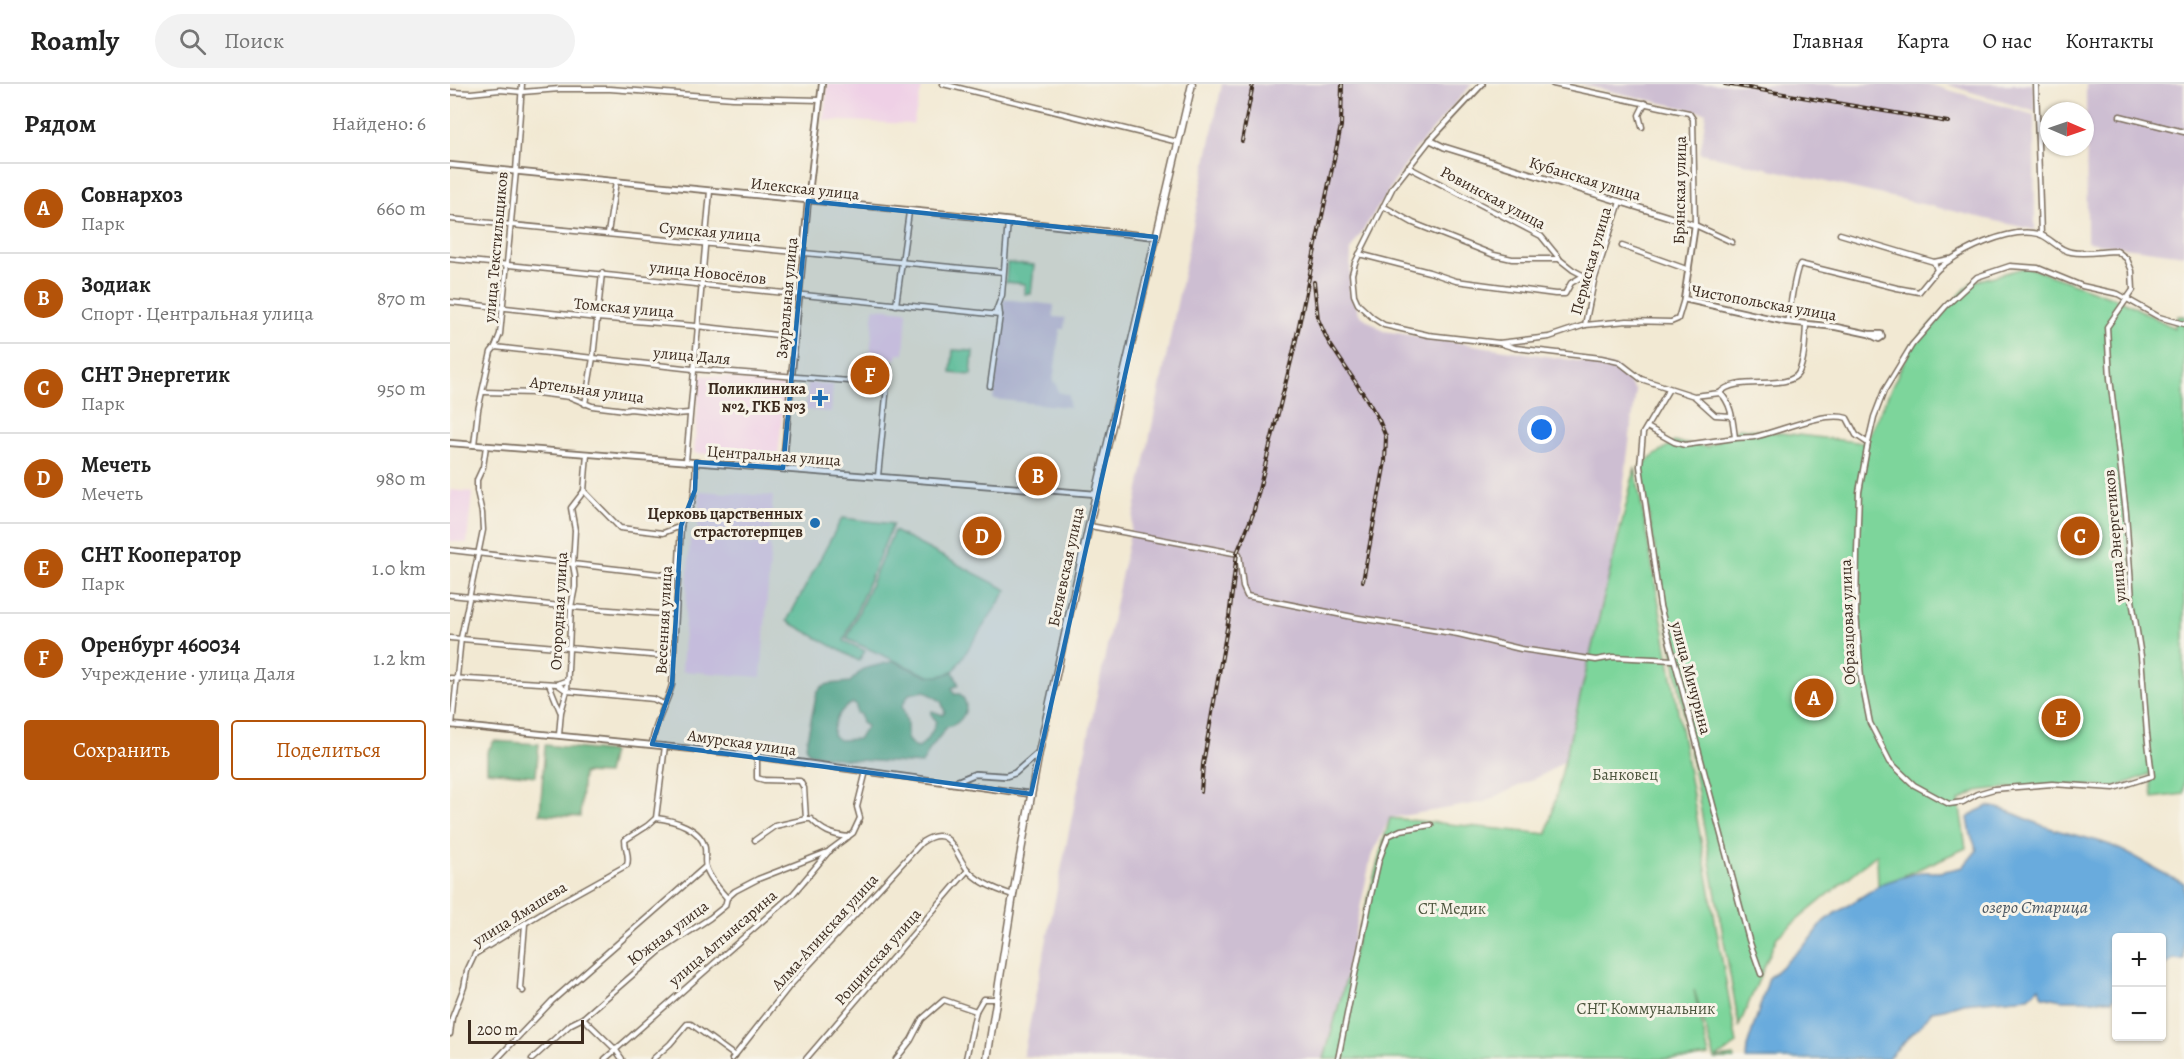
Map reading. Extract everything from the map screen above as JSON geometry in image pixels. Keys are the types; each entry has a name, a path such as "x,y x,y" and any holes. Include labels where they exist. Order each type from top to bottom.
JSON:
{"main road":[{"name":"Беляевская улица","path":"987,1059 1039,752 1096,494 1192,84"}],"street":[{"name":"улица Текстильщиков","path":"474,445 491,352 500,334 522,84"},
{"name":"Зауральная улица","path":"783,468 808,201 822,84"},
{"path":"943,84 1178,142"},
{"path":"1482,84 1430,140 1393,187 1359,254 1456,281 1555,294 1565,294 1571,283 1583,276"},
{"name":"Брянская улица","path":"1553,84 1684,111 1689,113 1693,119 1695,225 1684,299"},
{"path":"1840,234 1934,262 1950,259 1982,244 2015,233 2041,235 2036,84"},
{"path":"450,92 610,89 733,98 820,100"},
{"path":"1642,128 1639,115 1645,102"},
{"path":"2120,116 2184,132"},
{"name":"Кубанская улица","path":"1430,140 1444,147 1695,225 1732,242"},
{"name":"Илекская улица","path":"450,165 1156,237"},
{"name":"Ровинская улица","path":"1408,167 1541,236 1559,259 1594,281"},
{"path":"608,233 616,181"},
{"path":"686,461 696,326 710,191"},
{"name":"Пермская улица","path":"1585,326 1594,281 1620,202"},
{"path":"1383,206 1413,223 1494,255 1512,259 1559,259"},
{"path":"896,305 909,212"},
{"name":"Сумская улица","path":"450,219 1003,272"},
{"path":"990,386 1008,221"},
{"name":"улица Энергетиков","path":"2041,235 2058,248 2072,253 2117,251 2127,259 2132,271 2133,290 2125,298 2107,327 2110,378 2126,513 2132,600 2141,656 2152,776"},
{"path":"1622,246 1689,270"},
{"name":"Чистопольская улица","path":"1359,254 1352,274 1354,295 1358,304 1384,325 1428,335 1499,343 1549,337 1585,326 1627,321 1671,322 1678,319 1684,299 1788,322 1836,327 1869,334"},
{"name":"улица Новосёлов","path":"450,259 998,314"},
{"path":"1788,322 1796,271 1800,264 1919,292 1937,270 1950,259"},
{"path":"1934,262 1937,270"},
{"name":"Образцовая улица","path":"2152,776 2114,788 2052,784 1994,789 1977,794 1964,802 1949,804 1914,785 1890,762 1870,723 1861,678 1856,612 1859,492 1874,417 1884,391 1912,345 1946,306 1977,277 2010,266 2038,268 2082,286 2118,294 2159,318 2184,324"},
{"path":"585,404 593,358 602,273"},
{"name":"Томская улица","path":"450,302 795,336"},
{"path":"1499,343 1515,348 1619,362 1641,379 1694,396 1720,393 1733,385 1785,381 1794,378 1799,374 1804,353 1806,325"},
{"name":"улица Даля","path":"495,347 693,369 888,384"},
{"path":"878,476 889,366"},
{"name":"улица Мичурина","path":"1669,389 1643,433 1640,466 1660,606 1749,940 1761,974"},
{"name":"Артельная улица","path":"482,392 537,393 570,397 585,404 625,410 689,413"},
{"path":"1720,393 1724,396 1732,417 1735,438"},
{"path":"1694,396 1715,415 1732,417"},
{"path":"1647,427 1674,442 1685,445 1755,436 1840,416 1846,418 1856,435 1868,443"},
{"name":"Центральная улица","path":"450,443 1096,494"},
{"path":"451,725 460,638 483,530 477,480 483,467 486,446"},
{"path":"586,454 584,491 620,528 663,533 681,526"},
{"name":"Весенняя улица","path":"652,744 654,729 672,685 681,526 684,514 691,506 695,490 696,462"},
{"name":"Огородная улица","path":"559,735 561,712 567,691 571,607 575,576 573,565 575,530 571,508 584,491"},
{"path":"1089,525 1239,554 1242,587 1247,596 1353,617 1458,634 1521,649 1596,660 1613,657 1673,660"},
{"path":"450,550 678,576"},
{"path":"450,595 675,615"},
{"path":"450,638 673,657"},
{"path":"450,678 549,684 568,680"},
{"path":"549,684 561,712"},
{"path":"556,684 567,691 653,699 664,704"},
{"name":"Амурская улица","path":"451,725 665,745 1031,794"},
{"path":"665,745 656,818 675,822 700,838 705,846 705,867 718,888 728,898"},
{"path":"952,783 975,774 1006,776 1015,773 1039,752"},
{"path":"757,756 757,778 800,781 804,788 806,819"},
{"name":"улица Алтынсарина","path":"605,1059 793,894 830,850 853,832 860,818 857,807 866,771"},
{"name":"улица Ямашева","path":"450,1034 452,1018 475,954 627,865 630,857 625,840 656,818"},
{"path":"755,840 775,826 806,819 811,819 828,834 848,837"},
{"path":"1338,1059 1371,895 1379,860 1388,836 1401,830 1431,825"},
{"name":"Алма-Атинская улица","path":"734,1058 788,988 922,842 929,837 944,838 956,848 968,870"},
{"name":"Южная улица","path":"532,1059 660,951 725,906 728,898 735,891 758,879 830,850"},
{"name":"Южная улица","path":"496,1059 552,1001 705,867"},
{"path":"968,870 997,890 1013,895"},
{"name":"Рощинская улица","path":"806,1059 968,870"},
{"path":"523,991 520,988 525,923"},
{"path":"966,1059 976,1011 983,999 997,999"},
{"path":"896,1059 911,1040 922,1019 944,1000 976,1011"},
{"path":"583,1018 615,1049 622,1059"},
{"path":"653,1059 687,1024 692,1024 734,1058"}],"highlighted area":[{"path":"808,201 1156,237 1031,794 652,744 672,685 681,526 695,490 696,462 783,468"}],"shaded area":[{"path":"828,84 923,84 913,124 823,120"},
{"path":"1222,84 1472,84 1415,150 1351,249 1350,292 1360,315 1384,331 1616,367 1636,391 1589,745 1544,774 1484,802 1390,818 1371,857 1328,1059 1066,1059 1023,1056"},
{"path":"1579,84 1928,84 2034,115 2035,230 1700,153 1706,113"},
{"path":"1945,84 2033,84 2036,112"},
{"path":"2086,84 2184,84 2184,255 2087,242 2086,156 2094,156 2094,102 2086,102"},
{"path":"1003,299 1054,305 1053,317 1065,318 1064,329 1060,329 1053,382 1056,383 1058,392 1069,395 1069,407 993,399 1004,313"},
{"path":"874,308 907,311 904,354 897,354 897,359 870,357"},
{"path":"700,375 785,381 778,459 694,453"},
{"name":"Поликлиника №2, ГКБ №3","path":"808,383 833,385 831,412 806,410"},
{"path":"450,490 472,492 467,543 450,541"},
{"path":"700,491 773,496 769,544 697,539"},
{"path":"690,539 771,546 761,677 682,671"}],"green space":[{"path":"1007,263 1034,265 1031,294 1025,294 1025,284 1006,282"},
{"path":"2027,267 2123,301 2174,328 2178,316 2184,316 2184,794 2153,798 2150,774 2114,788 2076,785 1977,791 1959,801 1966,848 1878,887 1877,854 1777,937 1739,1026 1640,466 1674,442 1707,447 1739,428 1865,443 1912,345 1972,282"},
{"path":"953,350 973,351 971,375 951,373"},
{"path":"1635,468 1737,1044 1716,1058 1734,1056 1734,1059 1715,1059 1694,990 1709,1056 1689,1059 1324,1059 1390,818 1547,834"},
{"path":"842,518 893,524 844,641 865,651 859,661 787,621"},
{"path":"894,531 1007,590 955,669 944,676 933,678 847,639"},
{"path":"894,661 930,676 945,675 953,671 959,685 952,688 954,694 960,694 964,699 966,709 961,719 947,727 922,764 842,759 809,753 806,748 807,739 817,692 829,684 850,682 863,669","holes":["925,691 941,701 945,712 943,715 932,711 931,714 936,721 935,725 919,748 914,747 907,739 907,722 902,706 909,694","853,703 856,706 856,713 860,714 862,723 867,726 858,739 839,740 833,735 834,725 844,708"]},
{"path":"494,741 539,744 536,776 487,771 487,752"},
{"path":"545,745 612,752 607,774 583,773 580,817 540,814"}],"water":[{"name":"озеро Старица","path":"1988,806 1996,807 2052,829 2110,845 2184,883 2184,960 2173,959 2166,965 2166,933 2112,933 2112,1000 2061,1000 2043,996 2039,987 2029,997 1963,1003 1932,1011 1887,1059 1746,1059 1747,1047 1769,978 1811,939 1825,920 1883,883 1920,872 1940,872 1963,867 1977,850 1968,818"}],"railway":[{"path":"1242,141 1253,84"},
{"path":"1201,792 1203,764 1229,617 1237,553 1253,514 1294,349 1341,126 1342,84"},
{"path":"1725,84 1948,122"},
{"path":"1314,282 1318,319 1328,341 1366,398 1386,437 1385,462 1363,581"}],"place":[{"name":"Оренбург 460034","path":"870,375"},
{"name":"Поликлиника №2, ГКБ №3","path":"820,398"},
{"name":"Зодиак","path":"1038,476"},
{"name":"Церковь царственных страстотерпцев","path":"815,523"},
{"name":"Мечеть","path":"982,536"},
{"name":"СНТ Энергетик","path":"2080,536"},
{"name":"Совнархоз","path":"1814,698"},
{"name":"СНТ Кооператор","path":"2061,718"}],"park label":[{"name":"Банковец","path":"1625,775"},
{"name":"СТ Медик","path":"1452,909"},
{"name":"СНТ Коммунальник","path":"1646,1009"}]}
